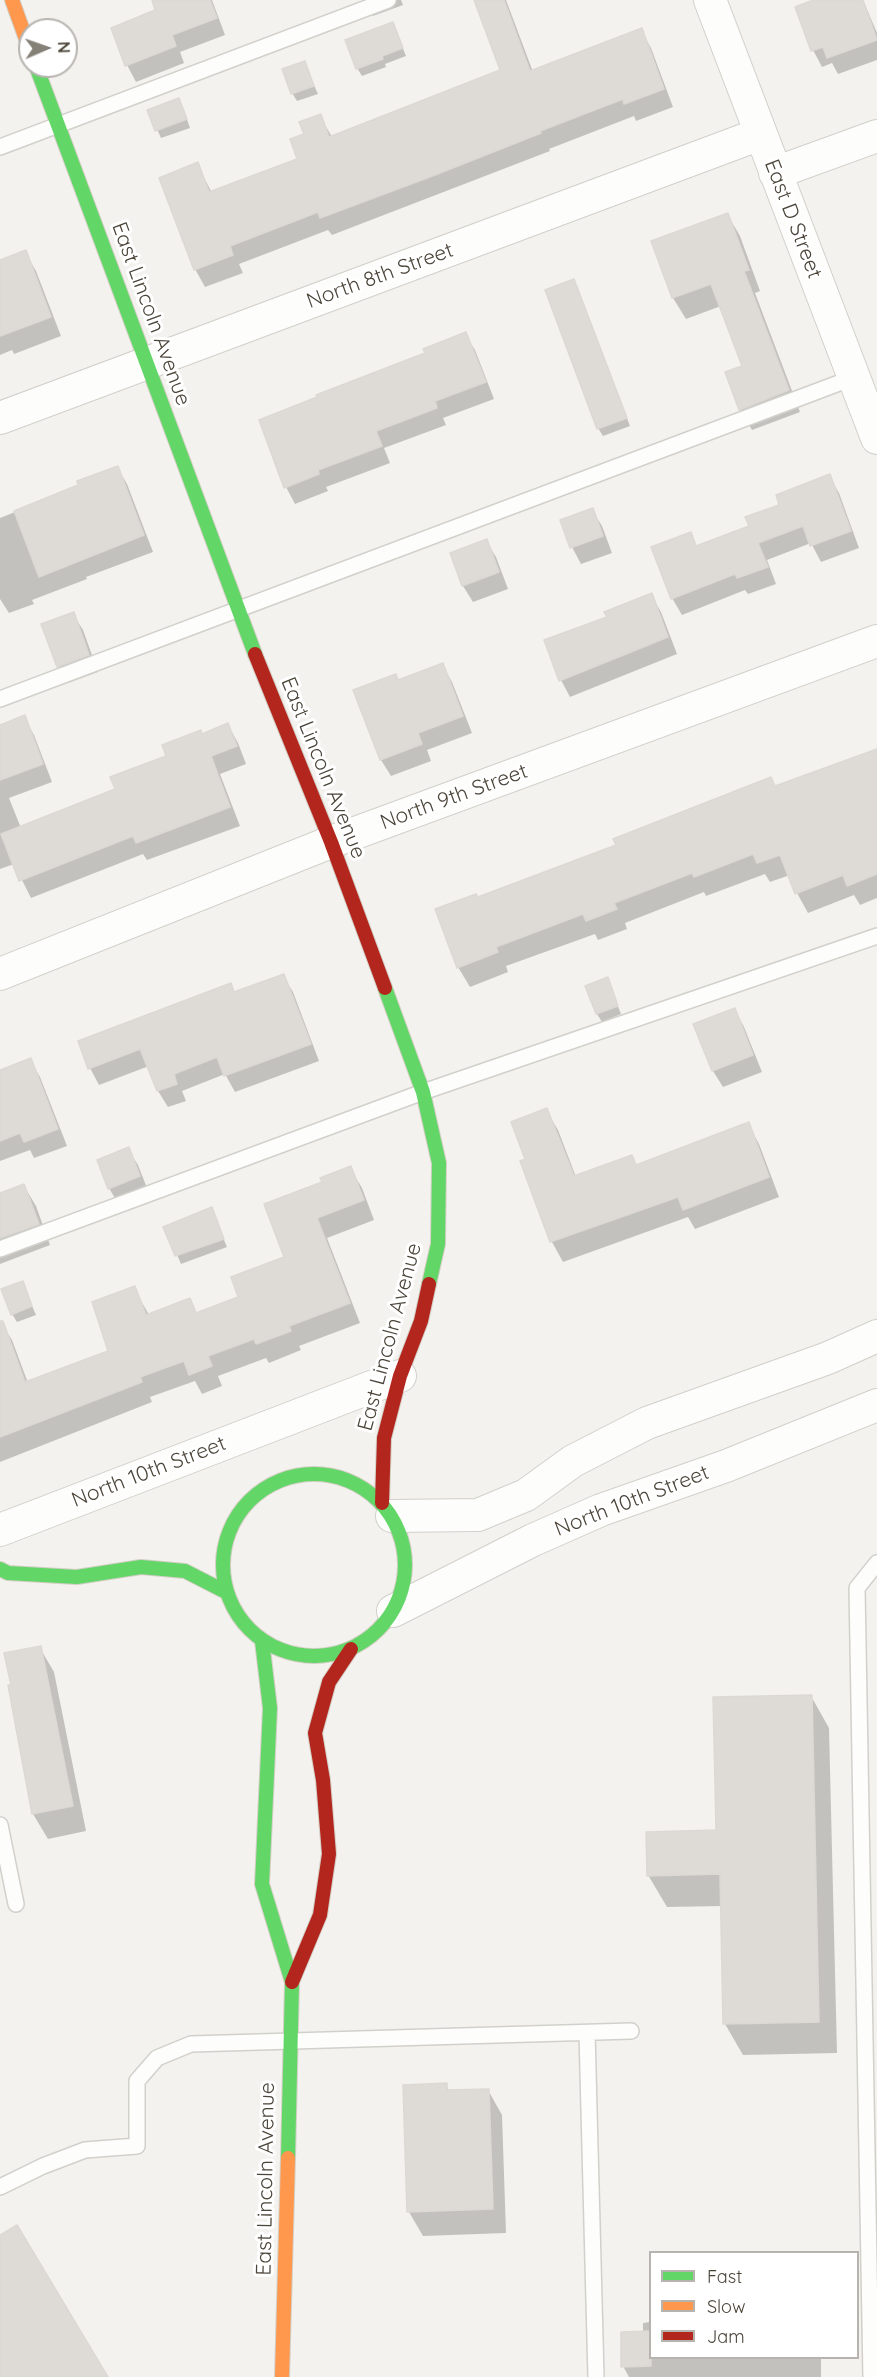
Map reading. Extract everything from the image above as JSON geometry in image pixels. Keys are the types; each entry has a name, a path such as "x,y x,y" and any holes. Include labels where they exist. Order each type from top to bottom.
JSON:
{"street":[{"path":"12,0 18,18"},
{"name":"East D Street","path":"710,0 877,437"},
{"name":"East Lincoln Avenue","path":"40,78 237,610 331,842 423,1092 439,1163 438,1244 421,1321 400,1376 384,1438 387,1510"},
{"name":"North 8th Street","path":"0,418 760,134"},
{"path":"775,173 877,136"},
{"name":"North 9th Street","path":"0,974 331,842 877,640"},
{"path":"387,1510 478,1515 526,1495 573,1461 647,1423 828,1359 877,1336"},
{"name":"North 10th Street","path":"0,1530 400,1376"},
{"name":"North 10th Street","path":"393,1611 533,1540 601,1510 726,1466 877,1405"},
{"path":"328,1474 358,1484 387,1510 402,1539 406,1564 402,1588 393,1611 375,1633 351,1649 321,1656 290,1653 262,1641 240,1619 226,1592 223,1561 229,1531 245,1505 269,1485 297,1475 328,1474"},
{"path":"0,1569 8,1573 76,1576 141,1567 185,1571 226,1592"},
{"name":"East Lincoln Avenue","path":"262,1641 270,1708 262,1884 292,1982 282,2377"},
{"name":"East Lincoln Avenue","path":"292,1982 320,1915 329,1854 323,1780 315,1732 329,1682 351,1649"}],"lane":[{"path":"0,147 388,0"},
{"path":"0,699 855,377"},
{"path":"0,1249 423,1092 877,936"},
{"path":"871,2377 871,2018 858,1588 877,1563"},
{"path":"0,1825 16,1904"},
{"path":"0,2187 43,2166 85,2150 137,2146 137,2081 157,2058 191,2044 631,2031"},
{"path":"587,2033 596,2377"}],"building":[{"path":"152,0 210,0 217,18 172,35 176,46 125,66 111,28 155,10"},
{"path":"474,0 504,0 530,71 642,28 664,89 624,104 623,99 435,175 320,218 318,212 230,246 233,255 194,270 159,178 198,162 209,192 297,159 290,139 304,134 299,122 321,114 329,137 500,70"},
{"path":"813,0 863,0 877,40 827,58 823,47 811,51 795,7"},
{"path":"393,22 403,48 382,56 383,59 356,69 345,40"},
{"path":"305,61 314,86 291,94 282,69"},
{"path":"179,98 187,119 155,131 147,110"},
{"path":"728,213 749,270 744,271 789,390 739,410 725,372 742,366 711,284 672,298 651,241"},
{"path":"26,250 51,317 0,336 0,260"},
{"path":"574,279 627,418 597,429 545,290"},
{"path":"466,332 486,382 435,401 437,408 376,431 382,446 318,470 319,474 284,488 259,420 317,397 316,395 425,353 423,349"},
{"path":"118,466 144,535 39,577 14,511 78,485 77,481"},
{"path":"830,474 851,531 810,546 803,526 758,543 768,567 737,578 735,574 671,599 651,547 691,532 696,546 749,526 745,517 779,505 776,495"},
{"path":"593,508 603,536 570,548 560,520"},
{"path":"487,539 499,572 462,586 450,553"},
{"path":"652,593 668,637 559,681 544,640 607,617 604,612"},
{"path":"74,612 89,655 57,667 41,624"},
{"path":"443,663 463,716 418,733 422,744 380,760 353,690 396,674 398,680"},
{"path":"25,715 43,764 0,780 0,725"},
{"path":"228,723 237,746 211,756 230,807 136,843 133,836 19,881 1,834 115,789 110,777 166,756 162,745 201,730 202,734"},
{"path":"877,749 877,874 847,886 843,875 795,894 780,855 757,863 753,854 694,877 692,873 614,903 617,909 586,921 583,914 496,947 498,952 457,968 435,909 476,894 478,897 616,845 613,839 771,777 775,786"},
{"path":"284,974 311,1044 224,1076 217,1057 174,1074 177,1084 157,1091 140,1049 88,1069 78,1041 231,983 234,992"},
{"path":"608,977 618,1006 596,1014 585,986"},
{"path":"735,1008 753,1055 712,1071 693,1024"},
{"path":"31,1058 58,1129 24,1142 20,1133 0,1141 0,1070"},
{"path":"547,1108 574,1176 632,1155 636,1165 749,1122 769,1177 683,1210 678,1197 550,1242 520,1161 525,1159 511,1122"},
{"path":"129,1147 140,1176 108,1189 97,1160"},
{"path":"351,1166 364,1200 317,1218 350,1303 289,1326 291,1331 256,1344 254,1339 208,1356 212,1366 189,1375 184,1361 140,1377 142,1382 0,1437 0,1321 3,1321 25,1382 108,1351 92,1302 135,1286 146,1315 190,1298 196,1313 238,1297 231,1277 284,1257 264,1204 322,1182 320,1178"},
{"path":"24,1184 39,1224 0,1238 0,1193"},
{"path":"212,1207 224,1239 175,1256 163,1227"},
{"path":"23,1281 32,1306 11,1315 1,1289"},
{"path":"41,1646 73,1806 32,1814 4,1653"},
{"path":"812,1695 819,2022 723,2024 720,1874 647,1876 646,1832 716,1830 713,1697"},
{"path":"447,2083 447,2090 489,2089 493,2209 407,2212 403,2085"},
{"path":"17,2225 108,2377 0,2377 0,2235"},
{"path":"649,2331 651,2366 621,2367 621,2332"}],"traffic: fast":[{"path":"40,78 255,654"},
{"path":"385,988 423,1092 439,1163 438,1244 429,1284"},
{"path":"314,1474 349,1481 378,1501 398,1530 405,1565 398,1600 378,1629 349,1649 314,1656 279,1649 250,1629 230,1600 223,1565 230,1530 250,1501 279,1481 314,1474"},
{"path":"0,1569 8,1573 77,1577 141,1567 185,1571 226,1592"},
{"path":"262,1641 270,1708 262,1884 292,1982 288,2158"}],"traffic: slow":[{"path":"12,0 18,18"},
{"path":"282,2377 288,2158"}],"traffic: jam":[{"path":"255,654 331,842 385,988"},
{"path":"382,1503 384,1438 400,1376 421,1321 429,1284"},
{"path":"292,1982 320,1915 329,1854 323,1780 315,1733 329,1682 351,1649"}]}
